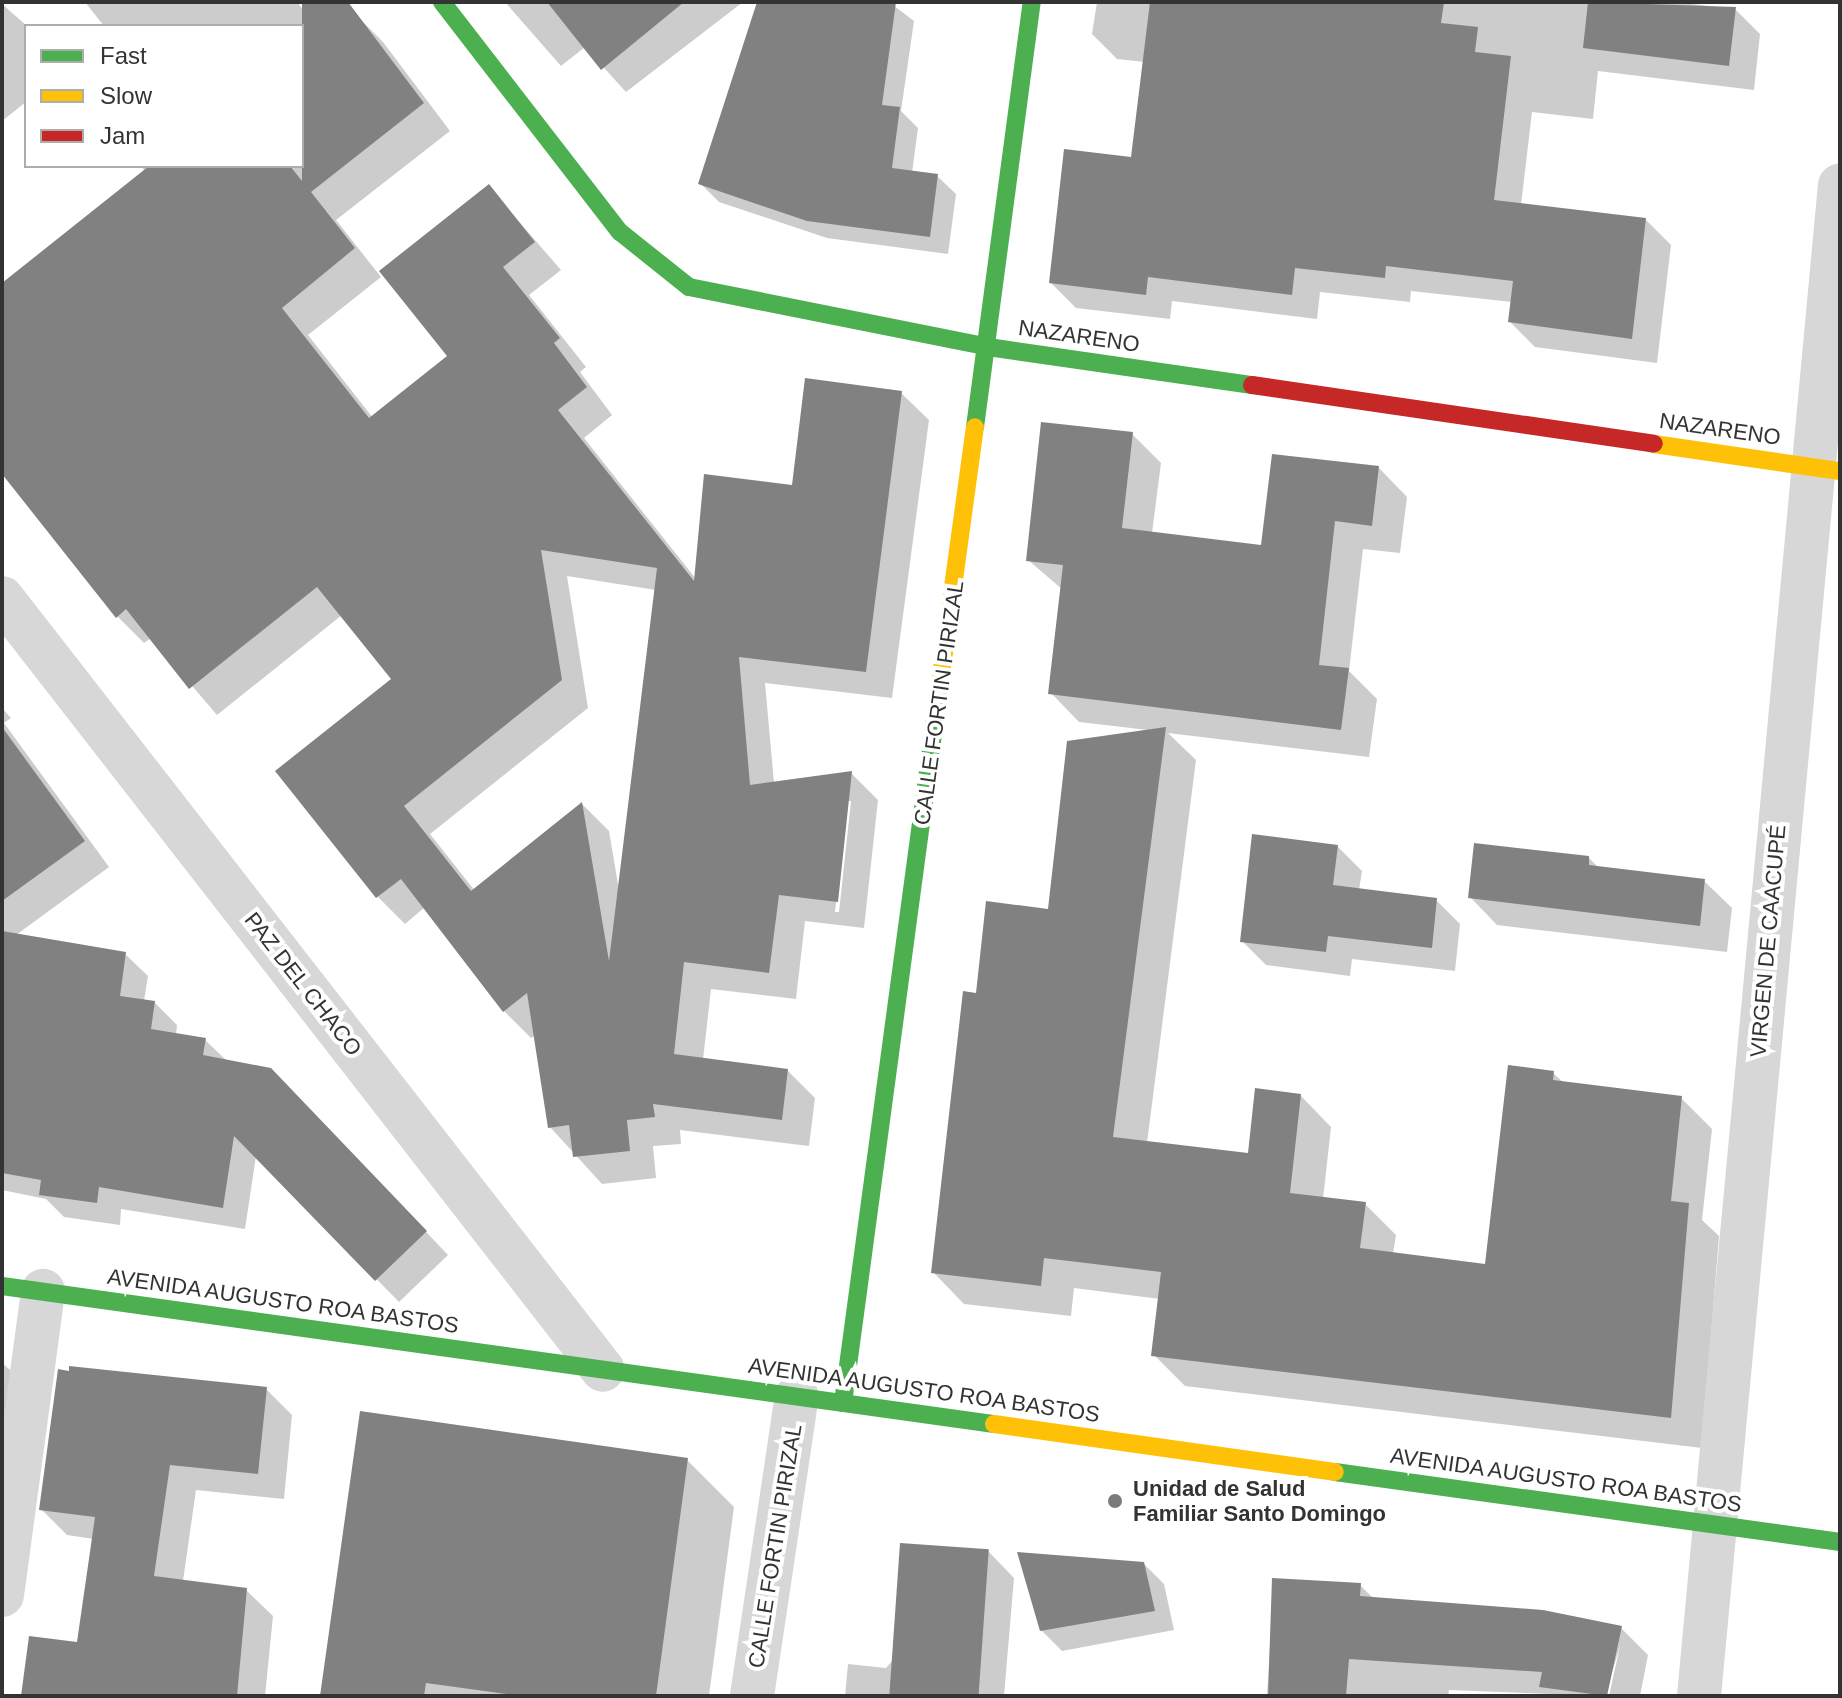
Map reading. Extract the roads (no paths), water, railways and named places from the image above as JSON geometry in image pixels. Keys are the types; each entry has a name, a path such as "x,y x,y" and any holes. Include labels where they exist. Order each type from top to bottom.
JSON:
{"street":[{"name":"NAZARENO","path":"442,2 620,232 689,287 988,347 1827,469"},
{"name":"CALLE FORTIN PIRIZAL","path":"843,1403 988,347 1032,2"},
{"name":"VIRGEN DE CAACUPÉ","path":"1699,1696 1713,1524 1827,469 1840,186"},
{"name":"PAZ DEL CHACO","path":"2,598 603,1370"},
{"name":"AVENIDA AUGUSTO ROA BASTOS","path":"22,1289 1840,1542"},
{"path":"2,1595 22,1289"},
{"name":"CALLE FORTIN PIRIZAL","path":"752,1696 797,1396"}],"place":[{"name":"Unidad de Salud Familiar Santo Domingo","path":"1115,1501"}]}
